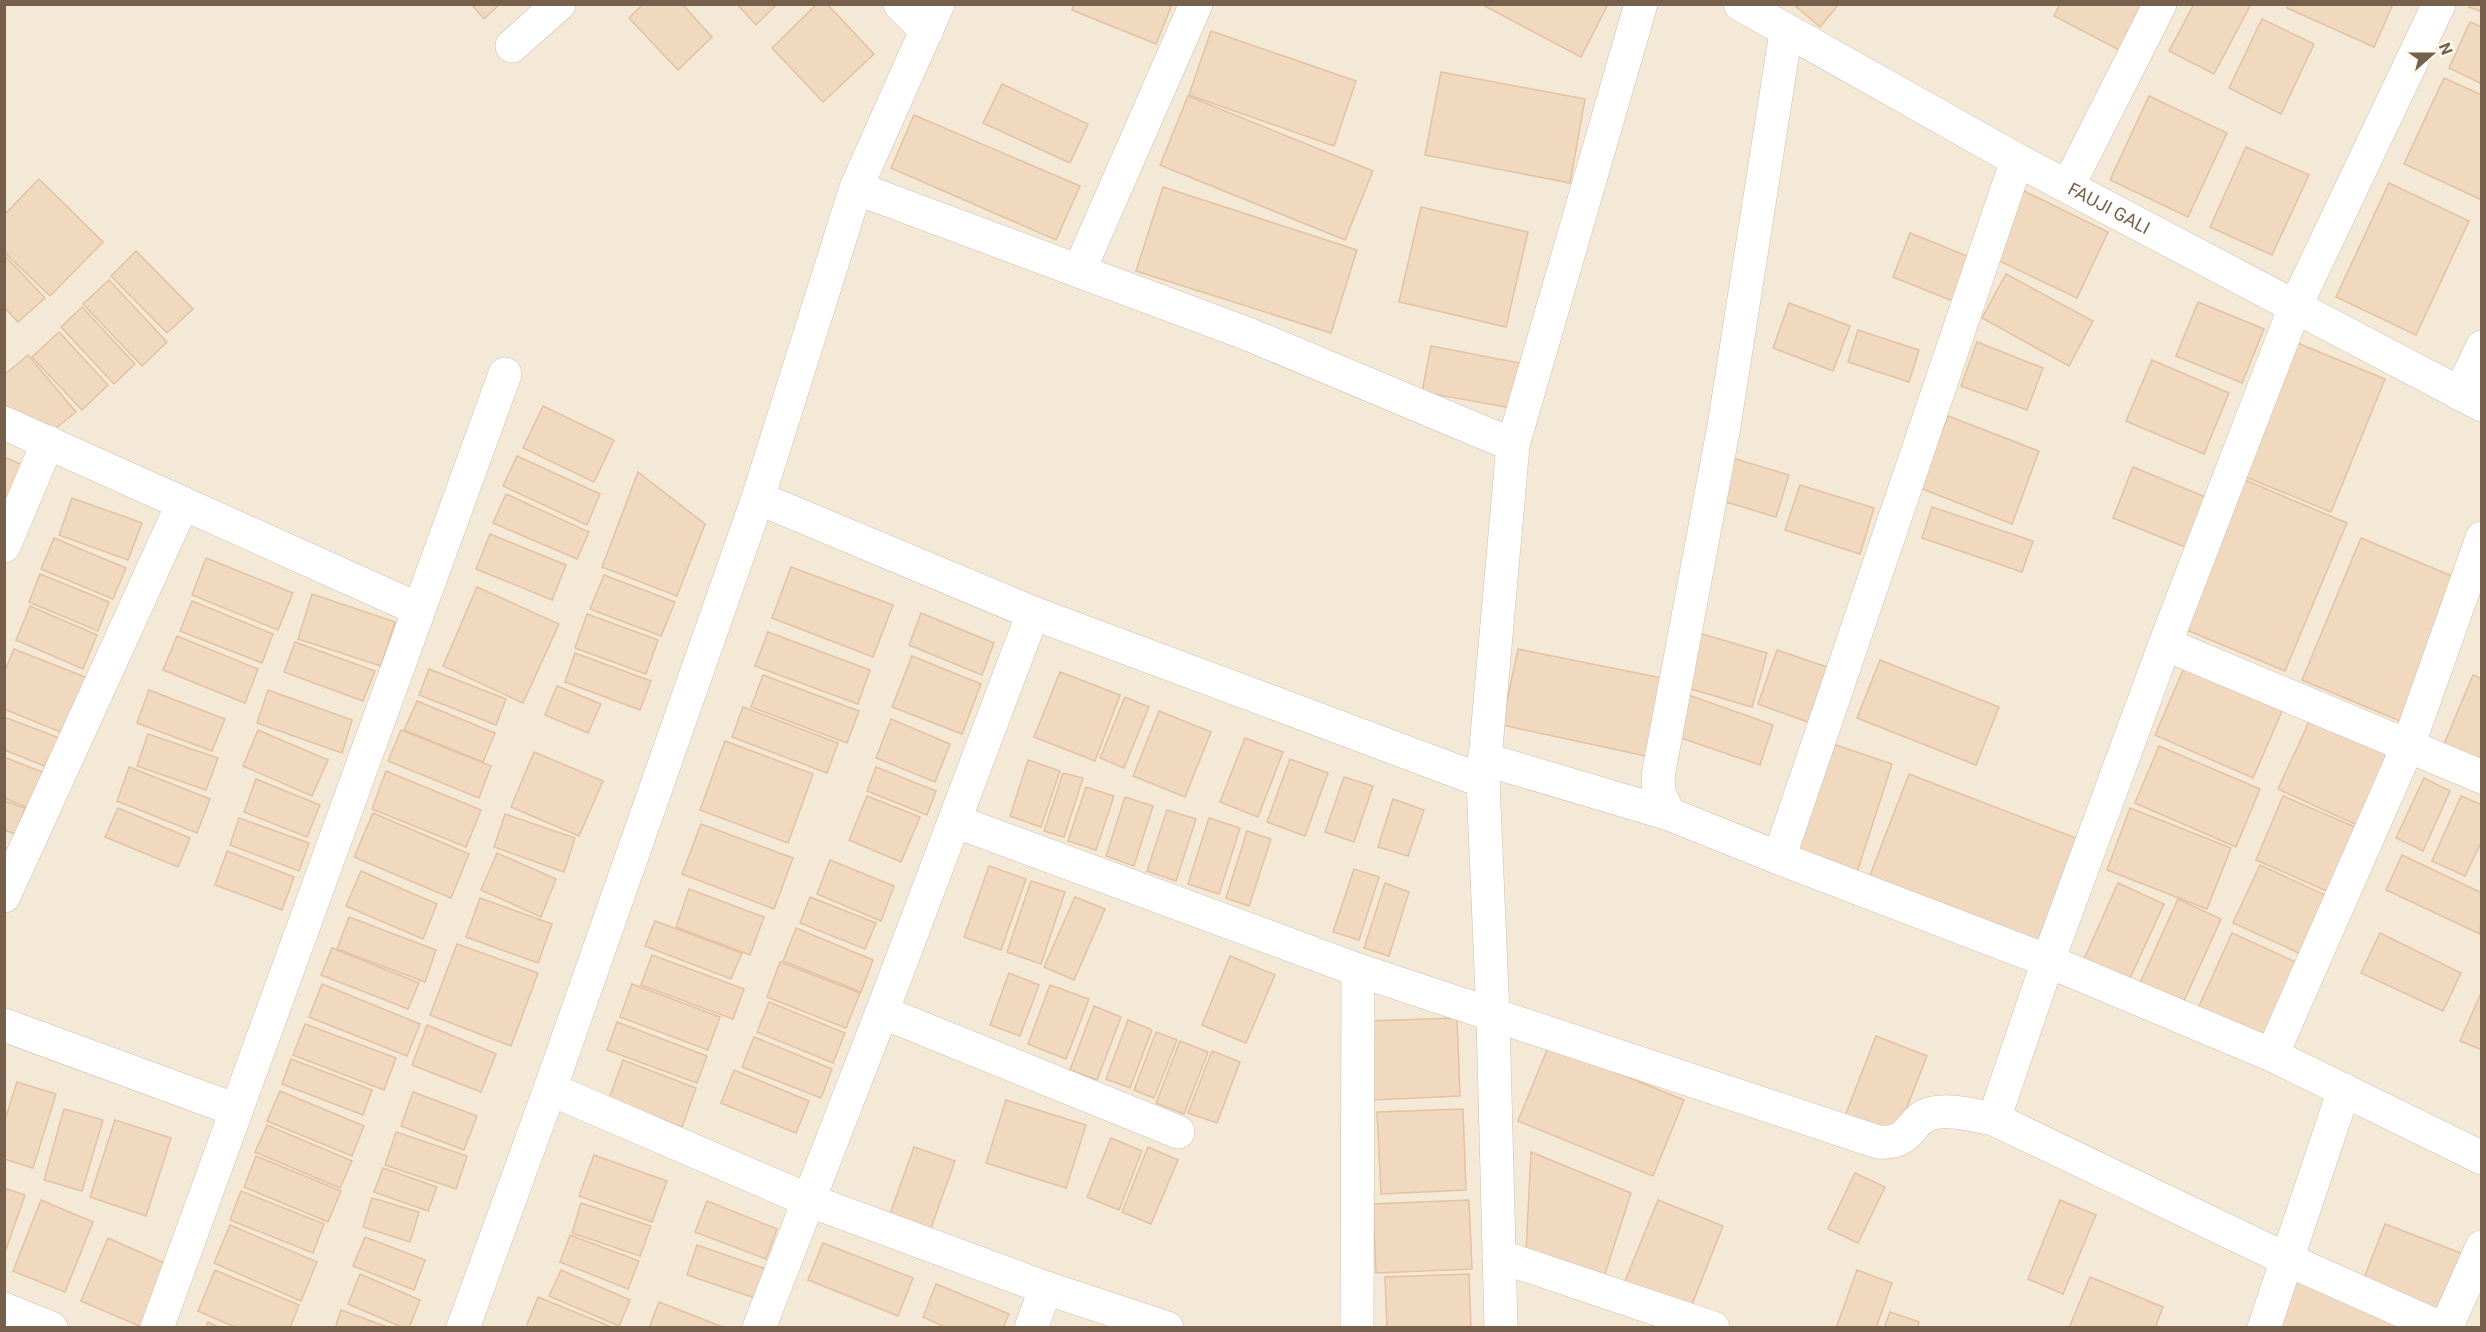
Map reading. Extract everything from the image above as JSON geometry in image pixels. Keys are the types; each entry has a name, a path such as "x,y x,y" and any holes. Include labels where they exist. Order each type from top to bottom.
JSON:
{"street":[{"path":"512,46 559,4"},
{"path":"463,1328 550,1089 758,498 856,188 933,18 900,4"},
{"path":"1079,271 1196,4"},
{"path":"1501,1328 1484,770 1513,445 1641,4"},
{"name":"FAUJI GALI","path":"1740,4 1786,32 2017,160 2471,400"},
{"path":"2068,186 2160,4"},
{"path":"1994,1119 2048,961 2165,644 2295,307 2439,4"},
{"path":"1668,814 1659,793 1658,776 1724,426 1786,32"},
{"path":"1779,858 2017,160"},
{"path":"856,188 1248,334 1513,445"},
{"path":"2471,400 2481,346"},
{"path":"157,1328 505,374"},
{"path":"4,423 418,609"},
{"path":"4,546 48,442"},
{"path":"758,498 1033,613 1484,770 1668,814 2048,961 2272,1055 2481,1158"},
{"path":"4,896 183,503"},
{"path":"2272,1055 2408,746 2481,538"},
{"path":"759,1328 1033,613"},
{"path":"2165,644 2481,777"},
{"path":"955,821 1358,970 1878,1143 1901,1140 1923,1118 1932,1113 1994,1119 2288,1260 2444,1328 2481,1247"},
{"path":"1357,1328 1358,970"},
{"path":"882,1012 1178,1132"},
{"path":"4,1025 236,1110"},
{"path":"550,1089 808,1200 1046,1288 1167,1328"},
{"path":"2264,1328 2344,1090"},
{"path":"1499,1256 1713,1328"},
{"path":"1031,1328 1046,1288"},
{"path":"4,1309 51,1328"}],"shaded area":[{"path":"5,5 2481,5 2481,1327 5,1327"}],"building":[{"path":"471,4 500,4 484,19"},
{"path":"643,4 682,4 712,37 678,70 629,18"},
{"path":"737,4 777,4 756,25"},
{"path":"817,4 827,4 874,54 823,102 772,48"},
{"path":"1074,4 1166,4 1171,7 1156,44 1072,10"},
{"path":"1481,4 1608,4 1581,57"},
{"path":"1793,4 1839,4 1820,27"},
{"path":"2060,4 2149,4 2125,53 2054,16"},
{"path":"2194,4 2251,4 2214,74 2169,51"},
{"path":"2288,4 2393,4 2374,47 2287,8"},
{"path":"2470,4 2482,4 2482,12 2469,7"},
{"path":"2262,19 2314,44 2281,114 2229,88"},
{"path":"2470,22 2482,27 2482,84 2449,68"},
{"path":"1211,31 1356,81 1334,146 1189,95"},
{"path":"1441,72 1585,99 1570,183 1425,155"},
{"path":"2444,78 2482,95 2482,200 2404,164"},
{"path":"1002,84 1088,124 1070,163 983,123"},
{"path":"1188,96 1373,171 1345,240 1160,165"},
{"path":"2149,96 2227,133 2188,217 2110,180"},
{"path":"914,115 1080,186 1056,240 891,168"},
{"path":"2246,147 2309,175 2272,255 2210,227"},
{"path":"39,179 103,242 50,296 4,252 4,215"},
{"path":"2389,183 2469,221 2416,335 2336,297"},
{"path":"1163,187 1357,250 1331,333 1136,271"},
{"path":"2024,191 2108,232 2077,298 1991,257"},
{"path":"1421,207 1528,232 1506,327 1399,302"},
{"path":"1910,233 1972,258 1955,302 1893,277"},
{"path":"136,251 193,309 167,333 111,276"},
{"path":"4,255 45,298 18,322 4,307"},
{"path":"2006,274 2093,321 2069,366 1982,318"},
{"path":"109,280 167,342 142,366 83,304"},
{"path":"2198,302 2264,329 2242,383 2176,356"},
{"path":"1789,303 1850,326 1833,371 1773,348"},
{"path":"82,307 135,364 114,384 61,327"},
{"path":"1858,330 1919,350 1909,382 1848,362"},
{"path":"59,332 108,385 82,410 32,357"},
{"path":"2290,340 2385,379 2331,512 2236,473"},
{"path":"1977,342 2043,368 2027,410 1961,386"},
{"path":"1431,346 1525,364 1516,409 1422,392"},
{"path":"28,355 76,412 56,428 4,407 4,375"},
{"path":"2152,360 2229,393 2204,454 2126,421"},
{"path":"543,406 614,440 594,482 523,448"},
{"path":"1948,416 2039,451 2012,524 1920,488"},
{"path":"517,456 600,494 587,525 503,486"},
{"path":"4,457 27,467 4,503"},
{"path":"1729,457 1789,475 1776,517 1716,499"},
{"path":"2133,467 2215,501 2195,551 2113,518"},
{"path":"638,472 705,524 677,596 602,567"},
{"path":"2240,478 2347,523 2285,671 2177,626"},
{"path":"1800,485 1874,508 1860,554 1785,530"},
{"path":"506,494 589,532 577,559 493,523"},
{"path":"72,498 142,523 128,560 59,535"},
{"path":"1932,507 2033,541 2022,572 1922,538"},
{"path":"490,534 566,565 552,600 476,569"},
{"path":"54,538 126,568 113,599 41,569"},
{"path":"2361,538 2459,579 2400,721 2302,680"},
{"path":"206,558 293,593 278,630 192,595"},
{"path":"791,567 893,605 873,657 772,618"},
{"path":"40,574 109,602 98,631 29,602"},
{"path":"604,575 675,602 661,636 590,609"},
{"path":"477,587 559,624 523,703 443,666"},
{"path":"312,594 395,622 381,666 298,639"},
{"path":"192,601 273,634 262,663 180,631"},
{"path":"30,606 97,635 83,669 16,640"},
{"path":"921,613 994,643 982,675 909,645"},
{"path":"587,614 658,640 646,674 575,648"},
{"path":"1692,631 1767,653 1752,707 1677,685"},
{"path":"768,632 870,670 858,704 755,666"},
{"path":"177,636 258,669 245,703 163,670"},
{"path":"295,642 375,671 363,701 284,672"},
{"path":"14,649 90,679 68,735 4,709 4,673"},
{"path":"1518,649 1662,678 1646,756 1502,725"},
{"path":"1777,650 1827,667 1808,722 1758,704"},
{"path":"575,653 651,681 640,710 565,682"},
{"path":"912,656 981,684 962,734 892,707"},
{"path":"2188,659 2286,702 2253,778 2155,735"},
{"path":"1880,660 1999,707 1976,765 1857,718"},
{"path":"429,669 506,699 496,725 419,695"},
{"path":"1060,672 1120,695 1095,761 1034,737"},
{"path":"763,675 859,711 847,743 751,707"},
{"path":"2473,675 2482,679 2482,774 2439,756"},
{"path":"557,686 601,704 588,733 545,715"},
{"path":"149,690 225,719 212,751 137,723"},
{"path":"268,690 352,720 342,753 257,723"},
{"path":"1683,693 1773,725 1760,765 1669,734"},
{"path":"1125,697 1149,707 1124,768 1100,758"},
{"path":"417,701 495,733 483,762 404,730"},
{"path":"743,707 838,743 827,773 732,737"},
{"path":"1159,711 1211,732 1185,797 1133,776"},
{"path":"2314,711 2394,748 2359,826 2278,789"},
{"path":"4,717 67,741 55,770 4,750"},
{"path":"891,719 950,744 935,782 876,758"},
{"path":"258,730 328,760 312,796 243,766"},
{"path":"401,730 491,766 479,798 388,761"},
{"path":"148,734 218,758 206,790 137,766"},
{"path":"1245,738 1283,752 1258,817 1220,802"},
{"path":"725,741 813,774 788,843 700,810"},
{"path":"1827,742 1892,764 1857,872 1792,850"},
{"path":"2159,746 2260,789 2236,847 2135,803"},
{"path":"534,752 603,781 579,836 511,807"},
{"path":"4,757 55,777 41,813 4,798"},
{"path":"1290,759 1328,773 1305,836 1267,822"},
{"path":"1028,760 1060,771 1041,827 1010,816"},
{"path":"129,767 210,799 197,833 117,801"},
{"path":"876,767 936,791 927,815 867,791"},
{"path":"386,771 481,810 466,847 372,809"},
{"path":"1063,773 1083,778 1064,837 1044,831"},
{"path":"1909,774 2081,840 2038,955 1865,888"},
{"path":"1344,777 1373,786 1354,842 1325,832"},
{"path":"2424,778 2450,791 2423,851 2396,838"},
{"path":"256,779 320,805 307,837 244,812"},
{"path":"1086,787 1114,796 1096,850 1068,841"},
{"path":"867,796 920,817 901,862 849,840"},
{"path":"2283,796 2364,831 2336,895 2256,860"},
{"path":"2461,796 2482,805 2482,840 2465,876 2432,861"},
{"path":"1125,797 1153,806 1134,866 1106,856"},
{"path":"1393,799 1424,810 1408,856 1378,847"},
{"path":"4,801 25,808 15,834 4,830"},
{"path":"118,808 190,838 178,867 105,837"},
{"path":"2130,808 2231,848 2207,909 2107,870"},
{"path":"1167,810 1196,819 1176,881 1147,871"},
{"path":"373,813 469,854 451,898 354,857"},
{"path":"505,814 575,838 564,872 494,847"},
{"path":"239,818 309,843 299,871 230,845"},
{"path":"1209,818 1240,828 1219,894 1188,884"},
{"path":"701,824 793,858 774,909 682,874"},
{"path":"1247,831 1271,839 1249,906 1226,898"},
{"path":"227,851 294,877 282,910 215,885"},
{"path":"497,853 556,879 541,917 481,890"},
{"path":"2402,855 2482,893 2480,934 2386,890"},
{"path":"830,860 894,886 881,921 817,894"},
{"path":"2260,865 2336,900 2310,958 2233,923"},
{"path":"989,866 1026,879 1001,950 964,937"},
{"path":"1354,869 1379,877 1359,940 1333,932"},
{"path":"361,871 437,904 423,939 346,906"},
{"path":"1031,881 1065,892 1041,964 1007,952"},
{"path":"1385,883 1409,892 1389,956 1364,948"},
{"path":"2118,883 2164,904 2125,989 2080,968"},
{"path":"689,889 764,917 750,955 676,927"},
{"path":"810,897 876,923 865,949 800,923"},
{"path":"1075,897 1105,909 1074,980 1044,967"},
{"path":"480,898 552,924 538,963 466,937"},
{"path":"2178,899 2221,919 2179,1012 2136,992"},
{"path":"349,917 436,950 425,982 337,949"},
{"path":"655,921 742,953 731,979 645,946"},
{"path":"796,928 873,960 861,992 783,961"},
{"path":"2232,933 2300,964 2263,1047 2195,1015"},
{"path":"2380,933 2461,973 2443,1011 2361,973"},
{"path":"457,944 538,973 511,1046 430,1015"},
{"path":"332,948 419,983 408,1009 321,975"},
{"path":"652,955 744,989 733,1019 641,985"},
{"path":"1230,956 1275,975 1246,1043 1202,1025"},
{"path":"780,962 860,993 846,1028 767,997"},
{"path":"1009,973 1039,985 1020,1036 990,1025"},
{"path":"322,984 420,1024 407,1056 309,1017"},
{"path":"632,984 720,1017 708,1050 620,1017"},
{"path":"1050,985 1089,999 1066,1059 1028,1044"},
{"path":"2482,991 2482,1050 2460,1041"},
{"path":"769,1002 845,1033 833,1063 757,1032"},
{"path":"1094,1006 1121,1017 1097,1080 1070,1070"},
{"path":"1457,1018 1460,1096 1371,1100 1368,1021"},
{"path":"1128,1020 1152,1030 1130,1088 1106,1079"},
{"path":"617,1022 707,1056 697,1083 607,1050"},
{"path":"305,1024 396,1058 384,1090 293,1055"},
{"path":"427,1025 496,1054 481,1092 412,1065"},
{"path":"1156,1032 1177,1040 1154,1098 1134,1090"},
{"path":"1876,1036 1927,1056 1896,1135 1845,1116"},
{"path":"754,1037 832,1069 821,1098 742,1067"},
{"path":"1180,1041 1208,1052 1184,1114 1156,1103"},
{"path":"1549,1045 1684,1100 1653,1176 1518,1121"},
{"path":"1212,1051 1240,1062 1217,1123 1188,1113"},
{"path":"291,1059 372,1090 363,1115 282,1084"},
{"path":"623,1060 696,1088 682,1127 609,1099"},
{"path":"734,1070 809,1101 796,1133 721,1103"},
{"path":"17,1082 56,1094 33,1168 4,1159 4,1123"},
{"path":"280,1091 364,1126 352,1156 267,1121"},
{"path":"413,1092 477,1116 464,1150 401,1126"},
{"path":"1006,1100 1086,1125 1066,1188 986,1163"},
{"path":"64,1109 103,1120 82,1191 44,1180"},
{"path":"1463,1109 1466,1190 1381,1194 1377,1112"},
{"path":"115,1120 171,1138 146,1216 90,1197"},
{"path":"267,1125 352,1161 340,1188 255,1152"},
{"path":"396,1132 467,1156 456,1189 385,1165"},
{"path":"1111,1138 1142,1151 1119,1210 1087,1197"},
{"path":"914,1147 955,1161 931,1228 890,1214"},
{"path":"1148,1147 1178,1160 1151,1224 1122,1212"},
{"path":"1531,1152 1631,1193 1604,1277 1526,1252"},
{"path":"594,1155 667,1181 652,1222 579,1196"},
{"path":"256,1156 341,1191 328,1222 244,1187"},
{"path":"383,1168 437,1187 428,1211 374,1192"},
{"path":"1855,1173 1885,1187 1858,1243 1828,1229"},
{"path":"4,1188 25,1195 4,1255"},
{"path":"241,1191 324,1224 313,1253 230,1220"},
{"path":"372,1198 419,1212 410,1242 363,1227"},
{"path":"41,1200 93,1222 65,1292 13,1271"},
{"path":"1469,1200 1472,1269 1376,1273 1373,1204"},
{"path":"1658,1200 1723,1226 1687,1317 1621,1291"},
{"path":"2060,1200 2096,1215 2063,1294 2028,1279"},
{"path":"707,1201 777,1229 766,1259 695,1232"},
{"path":"581,1203 651,1226 640,1256 572,1233"},
{"path":"2385,1224 2466,1255 2444,1313 2363,1281"},
{"path":"230,1225 317,1262 301,1301 214,1263"},
{"path":"570,1235 639,1261 628,1289 560,1262"},
{"path":"365,1237 425,1260 414,1290 353,1266"},
{"path":"108,1238 171,1266 144,1328 81,1301"},
{"path":"823,1243 913,1278 898,1316 808,1280"},
{"path":"697,1245 766,1269 755,1298 687,1275"},
{"path":"215,1270 299,1305 290,1328 237,1328 198,1311"},
{"path":"561,1270 630,1300 619,1326 549,1296"},
{"path":"1857,1270 1892,1283 1876,1328 1836,1328"},
{"path":"360,1274 420,1300 409,1328 404,1328 348,1304"},
{"path":"1469,1274 1471,1328 1387,1328 1385,1277"},
{"path":"2296,1276 2405,1328 2273,1328"},
{"path":"2090,1277 2163,1307 2155,1328 2069,1328"},
{"path":"936,1284 1009,1314 1003,1328 947,1328 923,1317"},
{"path":"538,1297 614,1328 526,1327"},
{"path":"659,1302 725,1328 649,1328"},
{"path":"341,1310 390,1328 335,1328"},
{"path":"1890,1312 1919,1322 1917,1328 1884,1328"},
{"path":"208,1322 220,1328 205,1328"}]}
